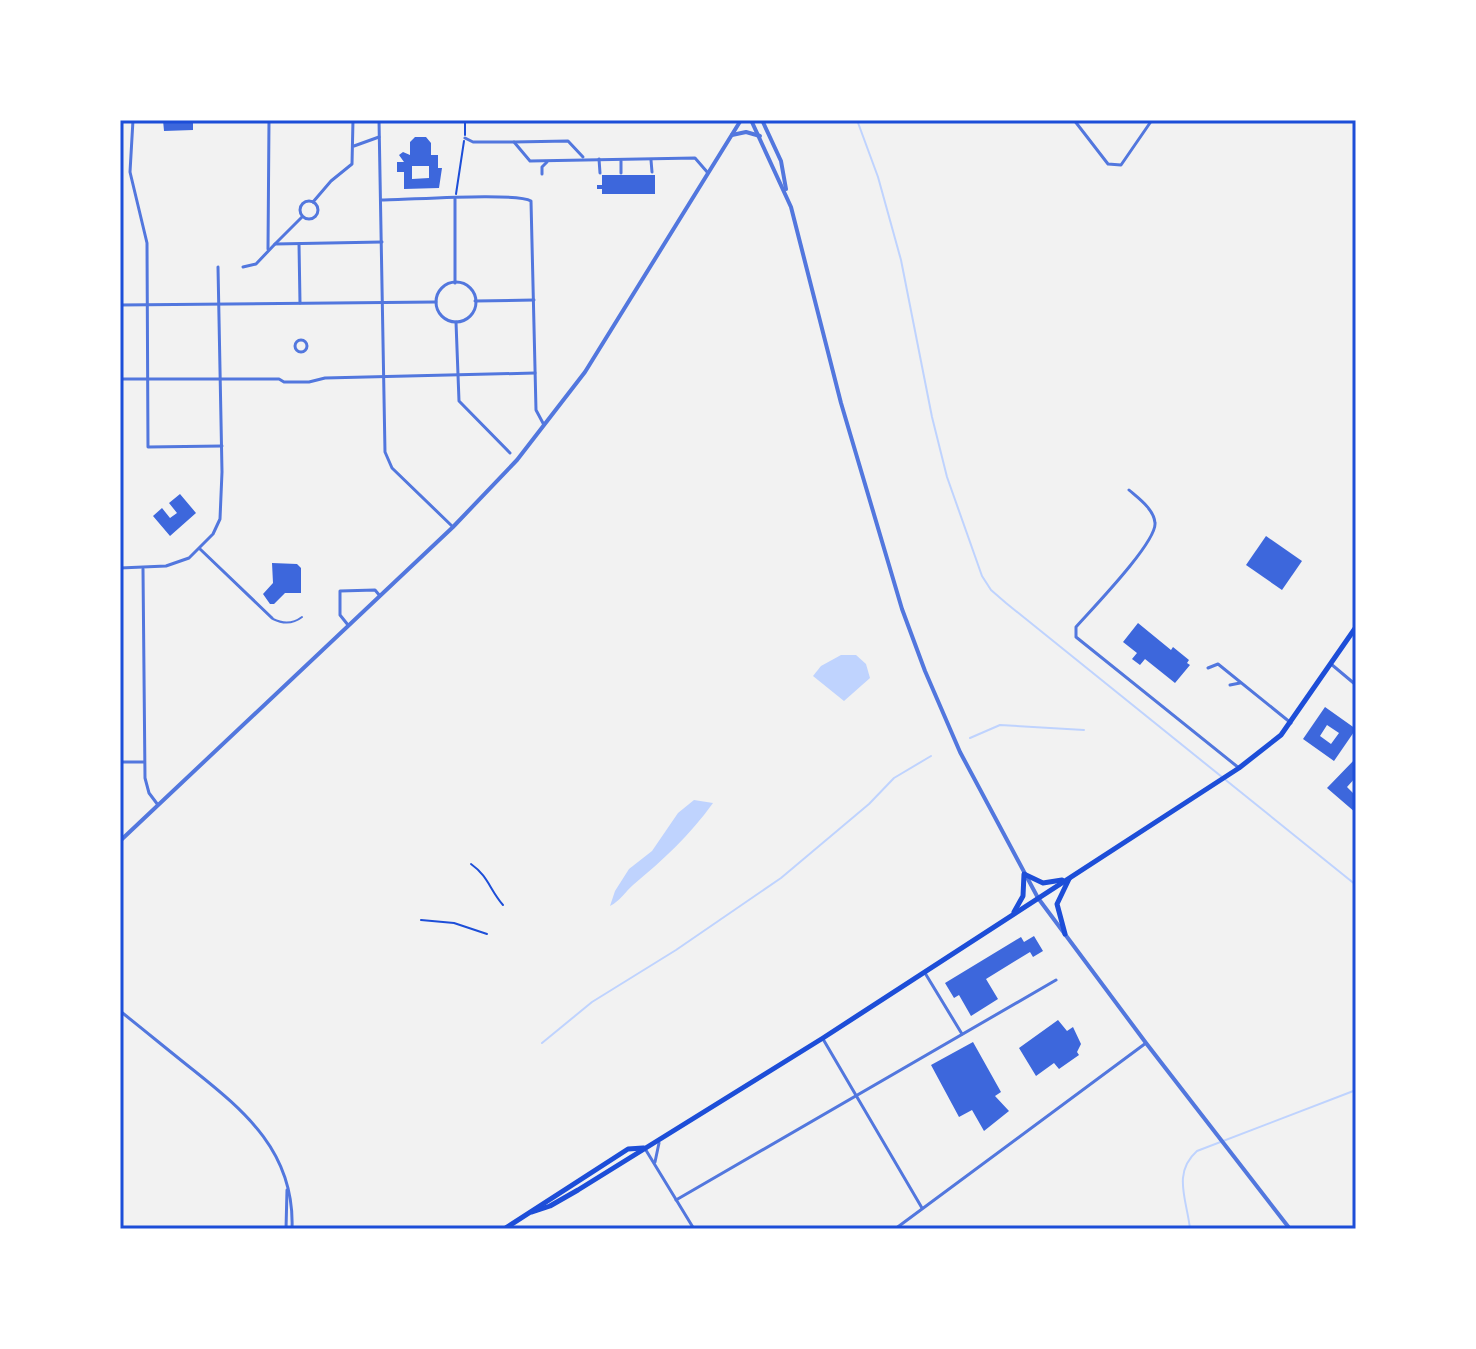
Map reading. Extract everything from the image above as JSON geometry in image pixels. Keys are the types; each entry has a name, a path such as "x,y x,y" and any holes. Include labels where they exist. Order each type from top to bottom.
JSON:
{"main road":[{"path":"504,1229 628,1149 644,1147 661,1138 823,1038 1215,784 1270,744 1291,723 1356,627"},
{"path":"1007,919 1022,898 1024,874 1047,883 1070,878"},
{"path":"1065,934 1057,904 1070,878"}],"street":[{"path":"133,120 130,166 147,243 148,447 222,446"},
{"path":"268,249 269,120"},
{"path":"313,202 331,181 352,164 353,120"},
{"path":"379,120 384,445 387,461 453,527"},
{"path":"120,841 453,527 517,460 585,372 732,135 738,120"},
{"path":"751,120 786,192 804,249 841,403 902,609 960,752 1038,898 1290,1229"},
{"path":"762,120 781,161 786,192"},
{"path":"1074,120 1102,158 1113,166 1121,165 1128,159 1152,120"},
{"path":"732,135 746,132 760,136"},
{"path":"354,146 379,137"},
{"path":"465,138 473,142 568,141 585,159"},
{"path":"514,142 530,161 695,158 708,173"},
{"path":"651,158 652,172"},
{"path":"599,159 600,173"},
{"path":"621,159 621,173"},
{"path":"542,174 542,167 550,160"},
{"path":"382,200 501,197 531,201 536,410 544,425"},
{"path":"455,199 455,283"},
{"path":"243,267 256,264 302,217 302,205 307,201 318,206 317,215 312,219 302,217"},
{"path":"275,244 382,242"},
{"path":"299,244 300,303"},
{"path":"120,568 174,565 189,558 213,534 220,519 222,446 218,267"},
{"path":"455,283 467,286 475,301 475,308 468,318 456,322 440,314 436,302 440,291 455,283"},
{"path":"475,301 534,300"},
{"path":"120,305 436,302"},
{"path":"456,322 459,401 517,460"},
{"path":"120,379 279,379 295,382 325,378 535,373"},
{"path":"1129,490 1152,514 1155,531 1145,548 1076,627 1076,637 1236,769"},
{"path":"199,549 272,618"},
{"path":"143,567 145,786 158,805"},
{"path":"349,626 340,615 340,591 371,590 380,596"},
{"path":"1347,640 1356,645"},
{"path":"1208,668 1218,664 1291,723"},
{"path":"1330,664 1356,685"},
{"path":"1230,685 1240,683"},
{"path":"120,762 144,762"},
{"path":"925,973 962,1034"},
{"path":"676,1200 1056,980"},
{"path":"120,1011 251,1119 268,1141 287,1182 289,1229"},
{"path":"823,1038 922,1208"},
{"path":"895,1229 1146,1043"},
{"path":"655,1166 655,1154 661,1138"},
{"path":"644,1147 694,1229"}],"lane":[{"path":"272,618 280,623 302,617"}],"path":[{"path":"455,199 465,120"},
{"path":"471,864 485,874 493,893 503,905"},
{"path":"421,920 454,923 487,934"}],"water":[{"path":"841,655 856,655 866,664 870,678 844,701 813,676 821,666"},
{"path":"694,800 713,803 676,847 610,906 615,891 629,869 652,851 678,813"}],"building":[{"path":"163,120 193,120 193,130 164,131"},
{"path":"415,137 426,137 431,143 431,155 438,155 438,168 442,168 439,188 404,189 404,172 397,172 397,162 404,162 399,155 403,152 410,155 410,142","holes":["412,166 429,166 429,178 412,179"]},
{"path":"602,175 655,175 655,194 602,194 602,189 597,189 597,185 602,185"},
{"path":"180,494 196,513 170,536 153,516 162,508 170,518 177,513 169,503"},
{"path":"1266,536 1302,561 1282,590 1246,565"},
{"path":"272,563 297,564 301,568 301,593 285,593 270,604 263,594 273,583"},
{"path":"1138,623 1171,650 1173,647 1189,660 1187,663 1190,665 1175,683 1145,659 1140,665 1132,659 1137,653 1123,642"},
{"path":"1325,707 1356,729 1334,761 1303,739","holes":["1327,725 1339,733 1331,744 1320,736"]},
{"path":"1356,758 1356,777 1347,787 1356,796 1356,813 1327,788"},
{"path":"1034,936 1043,951 1033,957 1030,952 986,979 998,999 971,1016 959,995 954,998 945,983 1021,937 1024,942"},
{"path":"1058,1020 1067,1031 1073,1027 1081,1044 1077,1052 1079,1055 1059,1069 1054,1063 1036,1076 1019,1048"},
{"path":"973,1042 1001,1092 995,1096 1009,1111 984,1131 972,1110 959,1117 931,1065"}],"waterway":[{"path":"857,120 878,177 901,260 947,477 982,576 991,590 1356,885"},
{"path":"970,738 1000,725 1084,730"},
{"path":"542,1043 592,1002 676,950 781,878 869,804 894,778 931,756"},
{"path":"1190,1229 1183,1178 1189,1159 1197,1151 1356,1090"}]}
